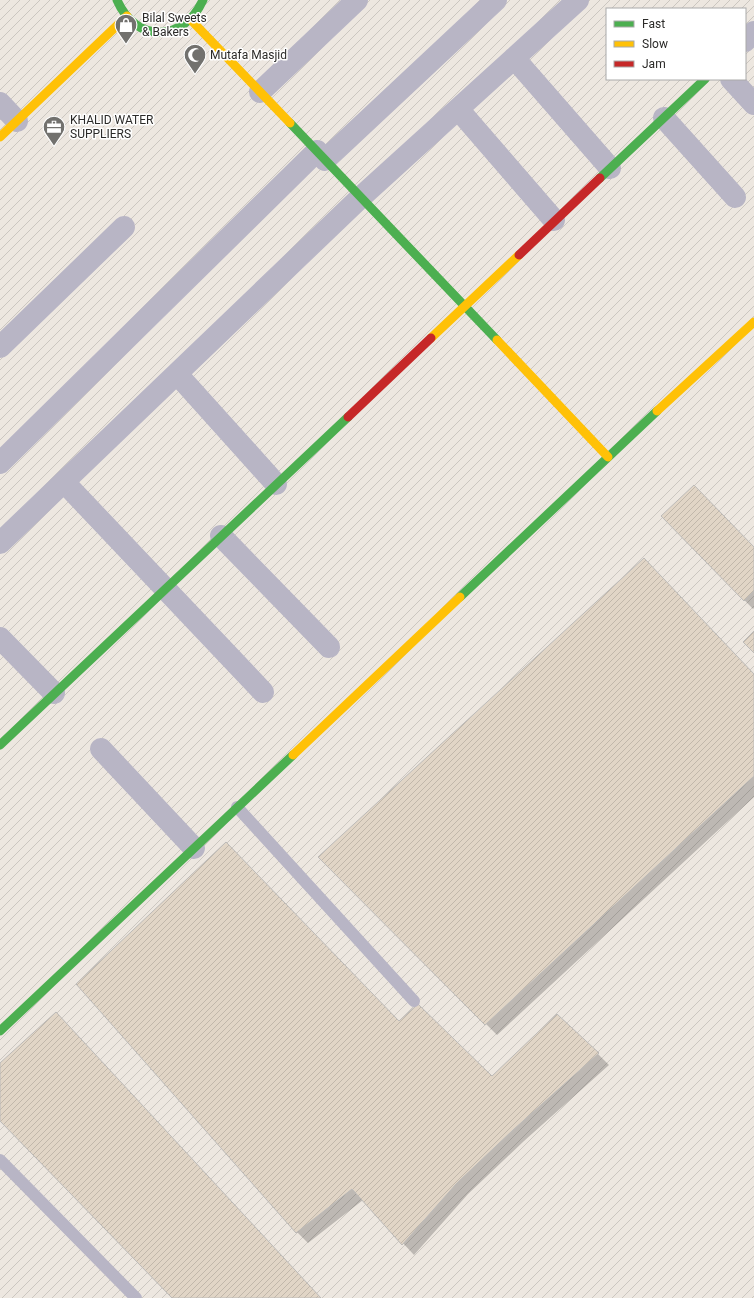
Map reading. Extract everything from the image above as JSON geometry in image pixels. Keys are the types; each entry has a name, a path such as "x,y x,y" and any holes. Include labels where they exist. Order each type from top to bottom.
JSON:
{"street":[{"path":"117,0 122,11 136,25 150,31 165,32 181,27 191,20 201,7 203,0"},
{"path":"260,92 357,0"},
{"path":"0,462 321,155 496,0"},
{"path":"0,543 361,197 578,0"},
{"path":"0,137 127,16"},
{"path":"191,20 608,457"},
{"path":"746,40 754,32"},
{"path":"514,58 610,168"},
{"path":"0,745 703,80"},
{"path":"732,80 754,104"},
{"path":"0,103 17,121"},
{"path":"458,109 554,220"},
{"path":"664,118 735,197"},
{"path":"0,347 124,227"},
{"path":"0,1031 608,457 754,322"},
{"path":"177,374 276,484"},
{"path":"64,482 263,692"},
{"path":"221,536 329,647"},
{"path":"0,638 54,693"},
{"path":"101,749 194,848"}],"lane":[{"path":"237,807 414,1001"},
{"path":"0,1160 136,1298"}],"shaded area":[{"path":"0,0 754,0 754,1298 0,1298"}],"building":[{"path":"694,485 754,547 754,591 744,601 661,516"},
{"path":"644,558 754,674 754,776 485,1025 318,857"},
{"path":"754,631 754,653 743,642"},
{"path":"226,842 399,1021 418,1004 492,1076 557,1014 599,1053 513,1130 457,1183 402,1245 352,1189 296,1233 76,984"},
{"path":"56,1012 321,1298 172,1298 0,1121 0,1063"}],"traffic: fast":[{"path":"117,0 125,14 136,24 148,30 160,32 172,30 184,24 195,14 203,0"},
{"path":"600,178 704,80"},
{"path":"290,123 497,340"},
{"path":"460,597 657,411"},
{"path":"0,745 348,417"},
{"path":"0,1031 293,755"}],"traffic: slow":[{"path":"0,137 127,16"},
{"path":"191,20 290,123"},
{"path":"431,338 519,255"},
{"path":"657,411 754,322"},
{"path":"497,340 608,457"},
{"path":"293,755 460,597"}],"traffic: jam":[{"path":"519,255 600,178"},
{"path":"348,417 431,338"}],"place":[{"name":"Bilal Sweets & Bakers","path":"126,44"},
{"name":"Mutafa Masjid","path":"195,74"},
{"name":"KHALID WATER SUPPLIERS","path":"54,146"}]}
